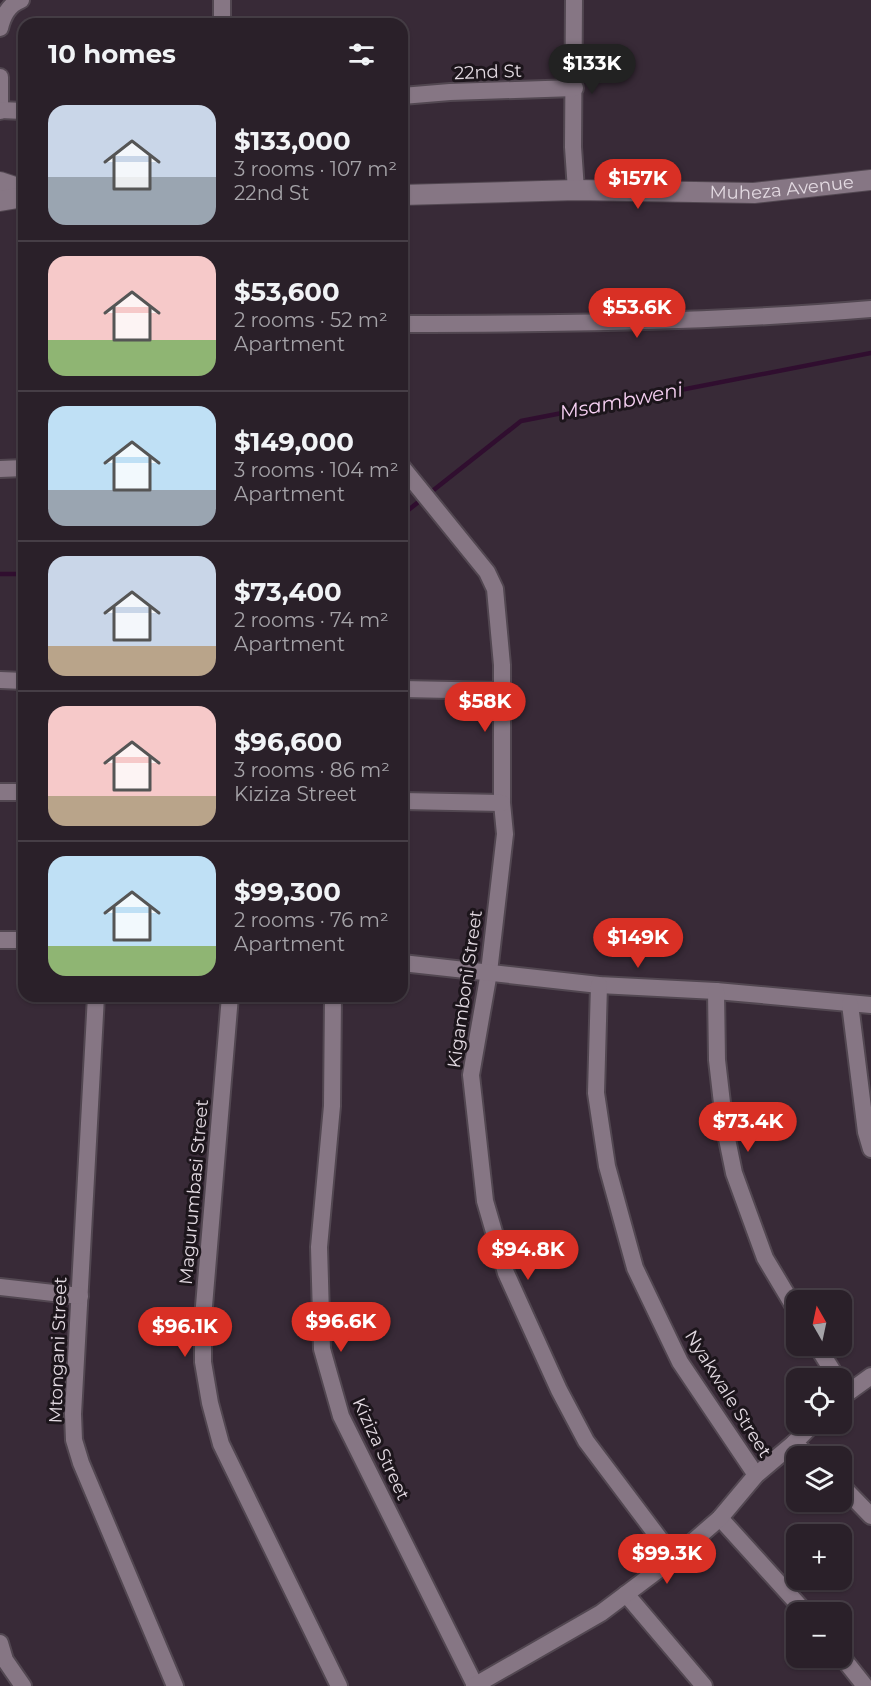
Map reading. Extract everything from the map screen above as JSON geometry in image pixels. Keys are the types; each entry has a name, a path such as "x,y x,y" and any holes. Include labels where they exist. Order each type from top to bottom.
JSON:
{"street":[{"path":"0,28 4,15 15,2 21,0"},
{"path":"222,0 222,18"},
{"path":"574,0 573,147 576,190"},
{"path":"0,77 0,111 18,111"},
{"name":"22nd St","path":"408,96 575,88"},
{"name":"Muheza Avenue","path":"408,195 576,190 754,193 871,180"},
{"path":"0,182 18,188"},
{"path":"0,201 18,198"},
{"path":"408,324 565,324 788,316 871,309"},
{"path":"0,469 18,468"},
{"name":"Kigamboni Street","path":"408,475 493,582 501,654 502,803 505,834 489,972 471,1076 485,1201 506,1274 559,1390 586,1441 674,1558"},
{"path":"0,680 18,681"},
{"path":"408,689 502,691"},
{"path":"0,792 18,792"},
{"path":"408,801 502,803"},
{"path":"0,940 18,940"},
{"path":"408,964 599,984 716,991 871,1005"},
{"name":"Nyakwale Street","path":"599,984 596,1093 607,1166 635,1268 680,1362 756,1475"},
{"path":"716,991 717,1060 725,1129 734,1173 765,1258 786,1293"},
{"name":"Mtongani Street","path":"96,1002 73,1414 75,1440 81,1463 175,1686"},
{"name":"Magurumbasi Street","path":"229,1002 203,1318 202,1362 221,1444 339,1686"},
{"name":"Kiziza Street","path":"333,1002 332,1106 319,1247 322,1349 341,1416 475,1686"},
{"path":"850,1004 866,1132 871,1149"},
{"path":"0,1287 80,1296"},
{"path":"852,1387 871,1376"},
{"path":"475,1686 601,1613 674,1558 720,1518 756,1475 803,1434"},
{"path":"794,1443 797,1446"},
{"path":"852,1496 871,1516"},
{"path":"720,1518 796,1602"},
{"path":"626,1594 704,1686"},
{"path":"0,1643 5,1660 23,1686"},
{"path":"851,1668 865,1686"}],"waterway":[{"name":"Msambweni","path":"408,510 521,421 871,353"},
{"name":"Msambweni","path":"0,574 18,574"}]}
